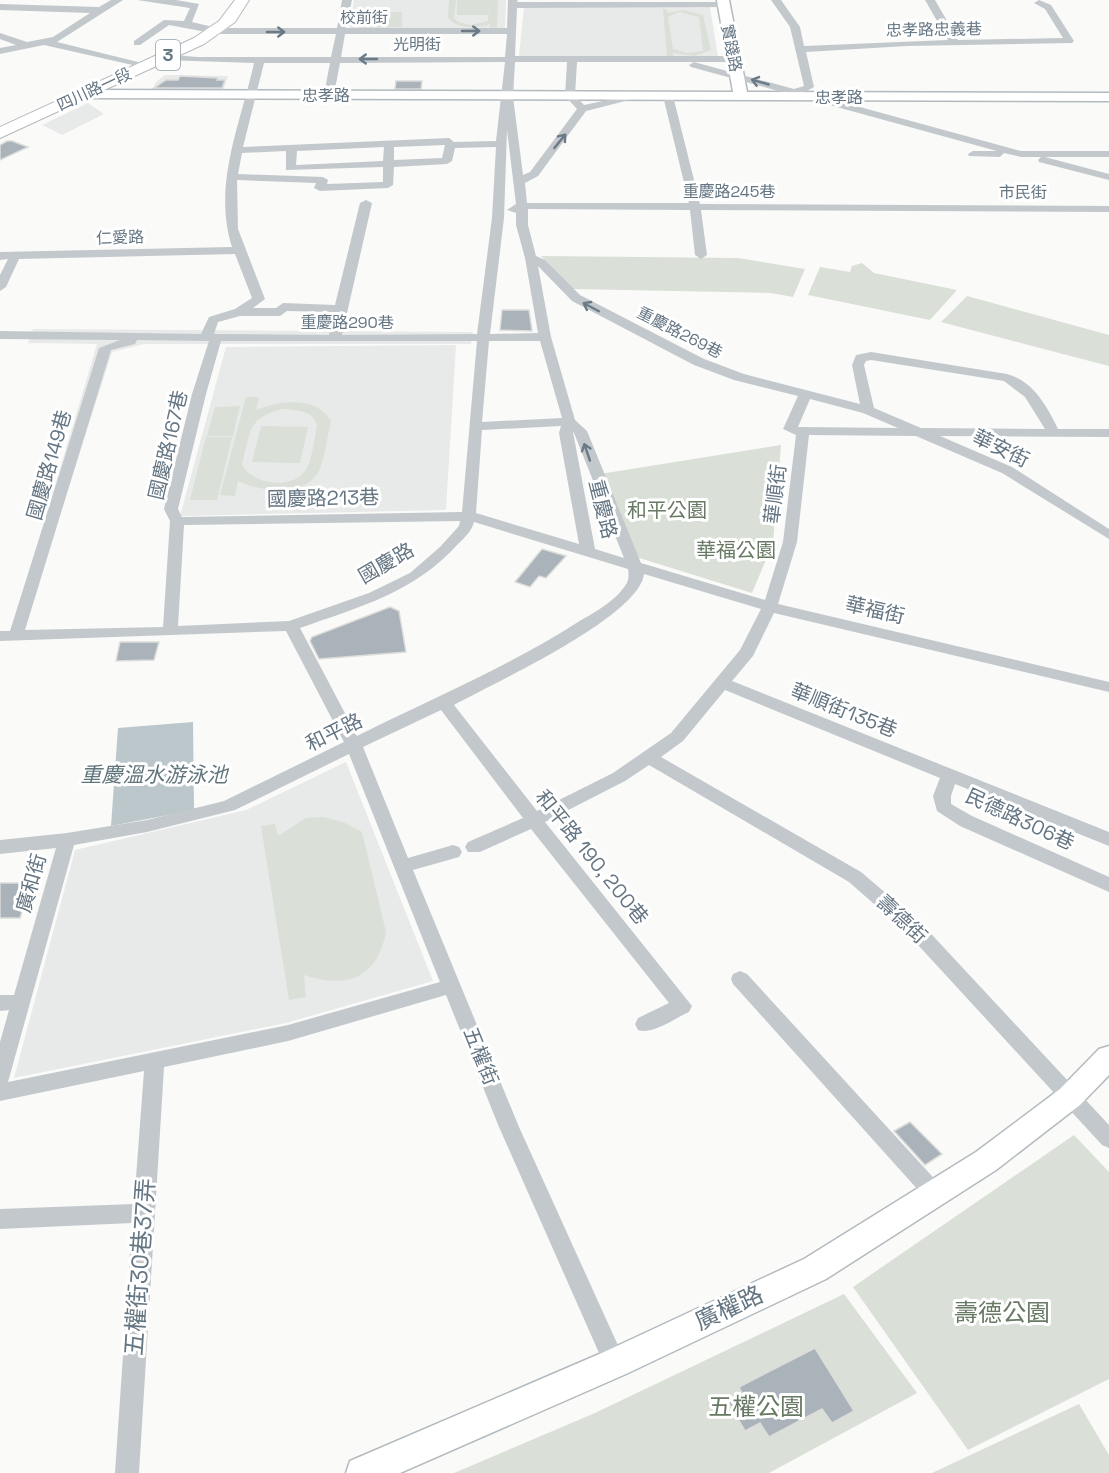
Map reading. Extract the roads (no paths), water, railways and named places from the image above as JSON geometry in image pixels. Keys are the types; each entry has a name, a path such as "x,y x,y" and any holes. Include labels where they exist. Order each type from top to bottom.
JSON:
{"main road":[{"name":"四川路一段","path":"0,133 217,31 232,17 242,0"}],"street":[{"path":"48,43 98,10 118,0"},
{"path":"136,44 167,22 187,24 196,6 142,0"},
{"path":"329,94 347,0"},
{"path":"776,0 795,27 810,87 796,92"},
{"path":"930,0 955,43"},
{"path":"1026,0 1041,1"},
{"name":"忠孝路忠義巷","path":"800,49 1069,41 1048,7 1041,1"},
{"path":"470,516 483,338 498,218 502,127 508,97 513,3 723,3"},
{"name":"實踐路","path":"723,3 741,96"},
{"path":"0,7 98,10"},
{"name":"校前街","path":"187,24 217,31 512,31"},
{"path":"0,36 29,46"},
{"path":"0,51 48,43 85,48 116,60 143,66"},
{"name":"光明街","path":"163,57 260,60 734,59"},
{"path":"572,59 570,96 582,109"},
{"name":"光明街","path":"670,59 1021,154"},
{"path":"211,338 213,320 239,312 260,298 231,220 233,173 254,94 260,60"},
{"name":"忠孝路","path":"82,94 816,98 1109,97"},
{"path":"519,182 534,174 582,109 640,96"},
{"path":"668,96 695,207 701,255"},
{"path":"508,97 519,182 517,208"},
{"path":"233,173 290,168 447,161 450,145 449,141 238,150"},
{"path":"233,173 323,180 321,188 388,185 389,143"},
{"path":"450,145 502,144"},
{"path":"290,168 292,148"},
{"path":"973,154 1109,154"},
{"path":"1021,154 1109,177"},
{"path":"501,176 507,202 517,208"},
{"path":"335,339 366,203"},
{"path":"498,218 517,208"},
{"name":"重慶路245巷","path":"517,208 937,208"},
{"name":"重慶路","path":"517,208 531,258 545,337 569,421 566,433 588,551 634,564"},
{"name":"市民街","path":"937,208 1109,209"},
{"name":"仁愛路","path":"0,256 241,250"},
{"path":"0,287 15,256"},
{"name":"重慶路269巷","path":"531,258 541,262 564,287 591,308 644,332 716,370 868,410"},
{"path":"536,289 564,287"},
{"path":"239,312 280,312 282,308 340,309"},
{"path":"0,335 107,342"},
{"name":"重慶路290巷","path":"107,342 149,336 335,339 545,337"},
{"name":"國慶路167巷","path":"171,632 177,520 171,509 211,338"},
{"name":"國慶路149巷","path":"16,636 107,342"},
{"path":"868,410 858,365 860,358 871,356 1007,378 1021,385 1038,399 1053,432"},
{"path":"806,394 790,429 803,433 915,431 1109,433"},
{"name":"華安街","path":"868,410 1006,470 1109,535"},
{"path":"475,426 544,425 569,421"},
{"name":"重慶路","path":"569,421 580,431 634,564"},
{"name":"華順街","path":"474,847 619,777 676,737 747,652 770,607 790,542 803,433"},
{"name":"國慶路213巷","path":"177,520 470,516 588,551"},
{"name":"國慶路","path":"0,636 171,632 291,626 374,596 415,576 466,527 470,516"},
{"name":"華福街","path":"634,564 770,607 1109,687"},
{"name":"和平路","path":"0,847 66,840 147,826 229,806 415,714 444,703 565,638 615,606 637,581 634,564"},
{"name":"五權街","path":"291,626 354,746 576,1281 615,1363"},
{"name":"華順街135巷","path":"722,683 1109,839"},
{"name":"和平路 190, 200巷","path":"444,703 532,820 562,853 682,1006 645,1024"},
{"name":"壽德街","path":"648,757 855,877 879,896 914,928 1109,1139"},
{"name":"民德路306巷","path":"950,775 942,796 943,807 966,821 1109,885"},
{"name":"廣和街","path":"0,1077 66,840"},
{"path":"403,866 453,852"},
{"path":"740,979 935,1194"},
{"path":"0,1092 288,1033 452,986"},
{"path":"0,1003 22,1002"},
{"name":"廣權路","path":"362,1473 615,1363 815,1269 987,1161 1070,1097 1109,1057"},
{"name":"五權街30巷37弄","path":"127,1473 155,1061"},
{"path":"0,1219 144,1213"}],"water":[{"name":"重慶溫水游泳池","path":"193,722 194,810 111,826 118,728"}],"park label":[{"name":"和平公園","path":"667,510"},
{"name":"華福公園","path":"736,550"},
{"name":"壽德公園","path":"1002,1313"},
{"name":"五權公園","path":"756,1407"}]}
